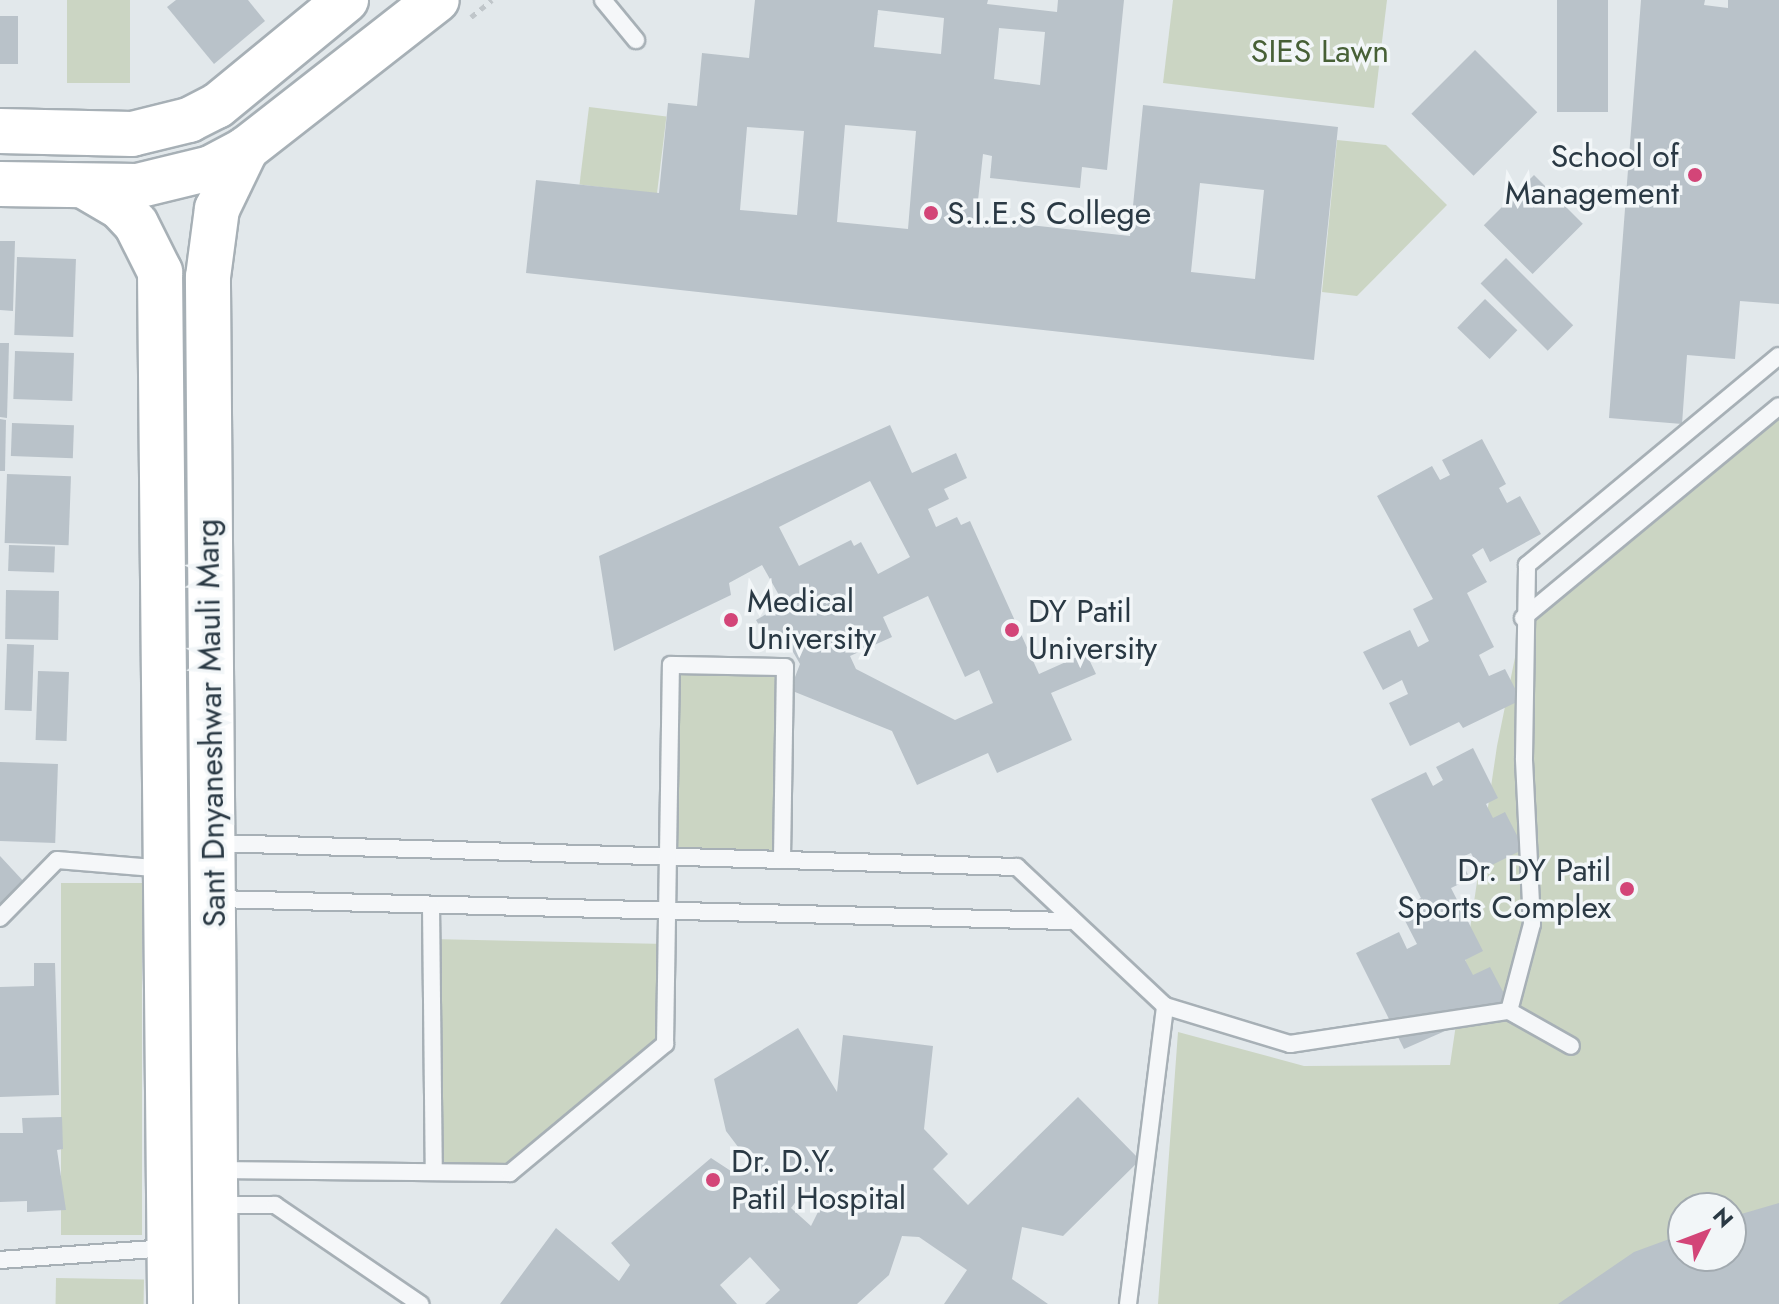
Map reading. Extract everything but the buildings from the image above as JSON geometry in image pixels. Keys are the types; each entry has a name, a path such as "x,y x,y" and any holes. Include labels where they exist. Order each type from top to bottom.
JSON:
{"street":[{"path":"0,131 132,134 189,120 217,106 346,0"},
{"path":"0,184 84,186 173,180 246,149 452,10"},
{"name":"Sant Dnyaneshwar Mauli Marg","path":"170,1304 189,1195 213,899 209,256 223,188 246,149"},
{"name":"Sant Dnyaneshwar Mauli Marg","path":"84,186 120,207 136,224 160,272 168,869 189,1195 216,1304"}],"lane":[{"path":"603,0 636,40"},
{"path":"1509,1011 1532,924 1523,618 1527,565 1779,356"},
{"path":"1523,618 1779,406"},
{"path":"0,1260 189,1195 434,1171 510,1173 665,1044 671,665 785,667 782,860"},
{"path":"212,843 1017,867 1070,921 1165,1006 1290,1044 1509,1011 1571,1046"},
{"path":"0,918 57,860 168,869"},
{"path":"213,899 1070,921"},
{"path":"431,905 434,1171"},
{"path":"1128,1304 1165,1006"},
{"path":"189,1195 275,1205 420,1304"}],"path":[{"path":"452,10 492,0"}],"green space":[{"path":"67,0 130,0 130,83 67,83"},
{"name":"SIES Lawn","path":"1173,0 1387,0 1374,108 1163,83"},
{"path":"589,107 666,117 657,194 579,184"},
{"path":"1337,140 1386,145 1447,205 1357,296 1322,292"},
{"name":"Dr. DY Patil Sports Complex","path":"1779,406 1779,1304 1158,1304 1178,1032 1304,1066 1450,1065 1497,746 1523,618"},
{"path":"671,665 785,667 782,858 668,856"},
{"path":"61,883 142,883 142,1235 61,1235"},
{"path":"431,939 667,944 665,1044 510,1173 434,1171"},
{"path":"56,1278 144,1280 144,1304 56,1304"}],"place":[{"name":"School of Management","path":"1695,175"},
{"name":"S.I.E.S College","path":"931,213"},
{"name":"Medical University","path":"731,620"},
{"name":"DY Patil University","path":"1012,630"},
{"name":"Dr. DY Patil Sports Complex","path":"1627,889"},
{"name":"Dr. D.Y. Patil Hospital","path":"713,1180"}]}
